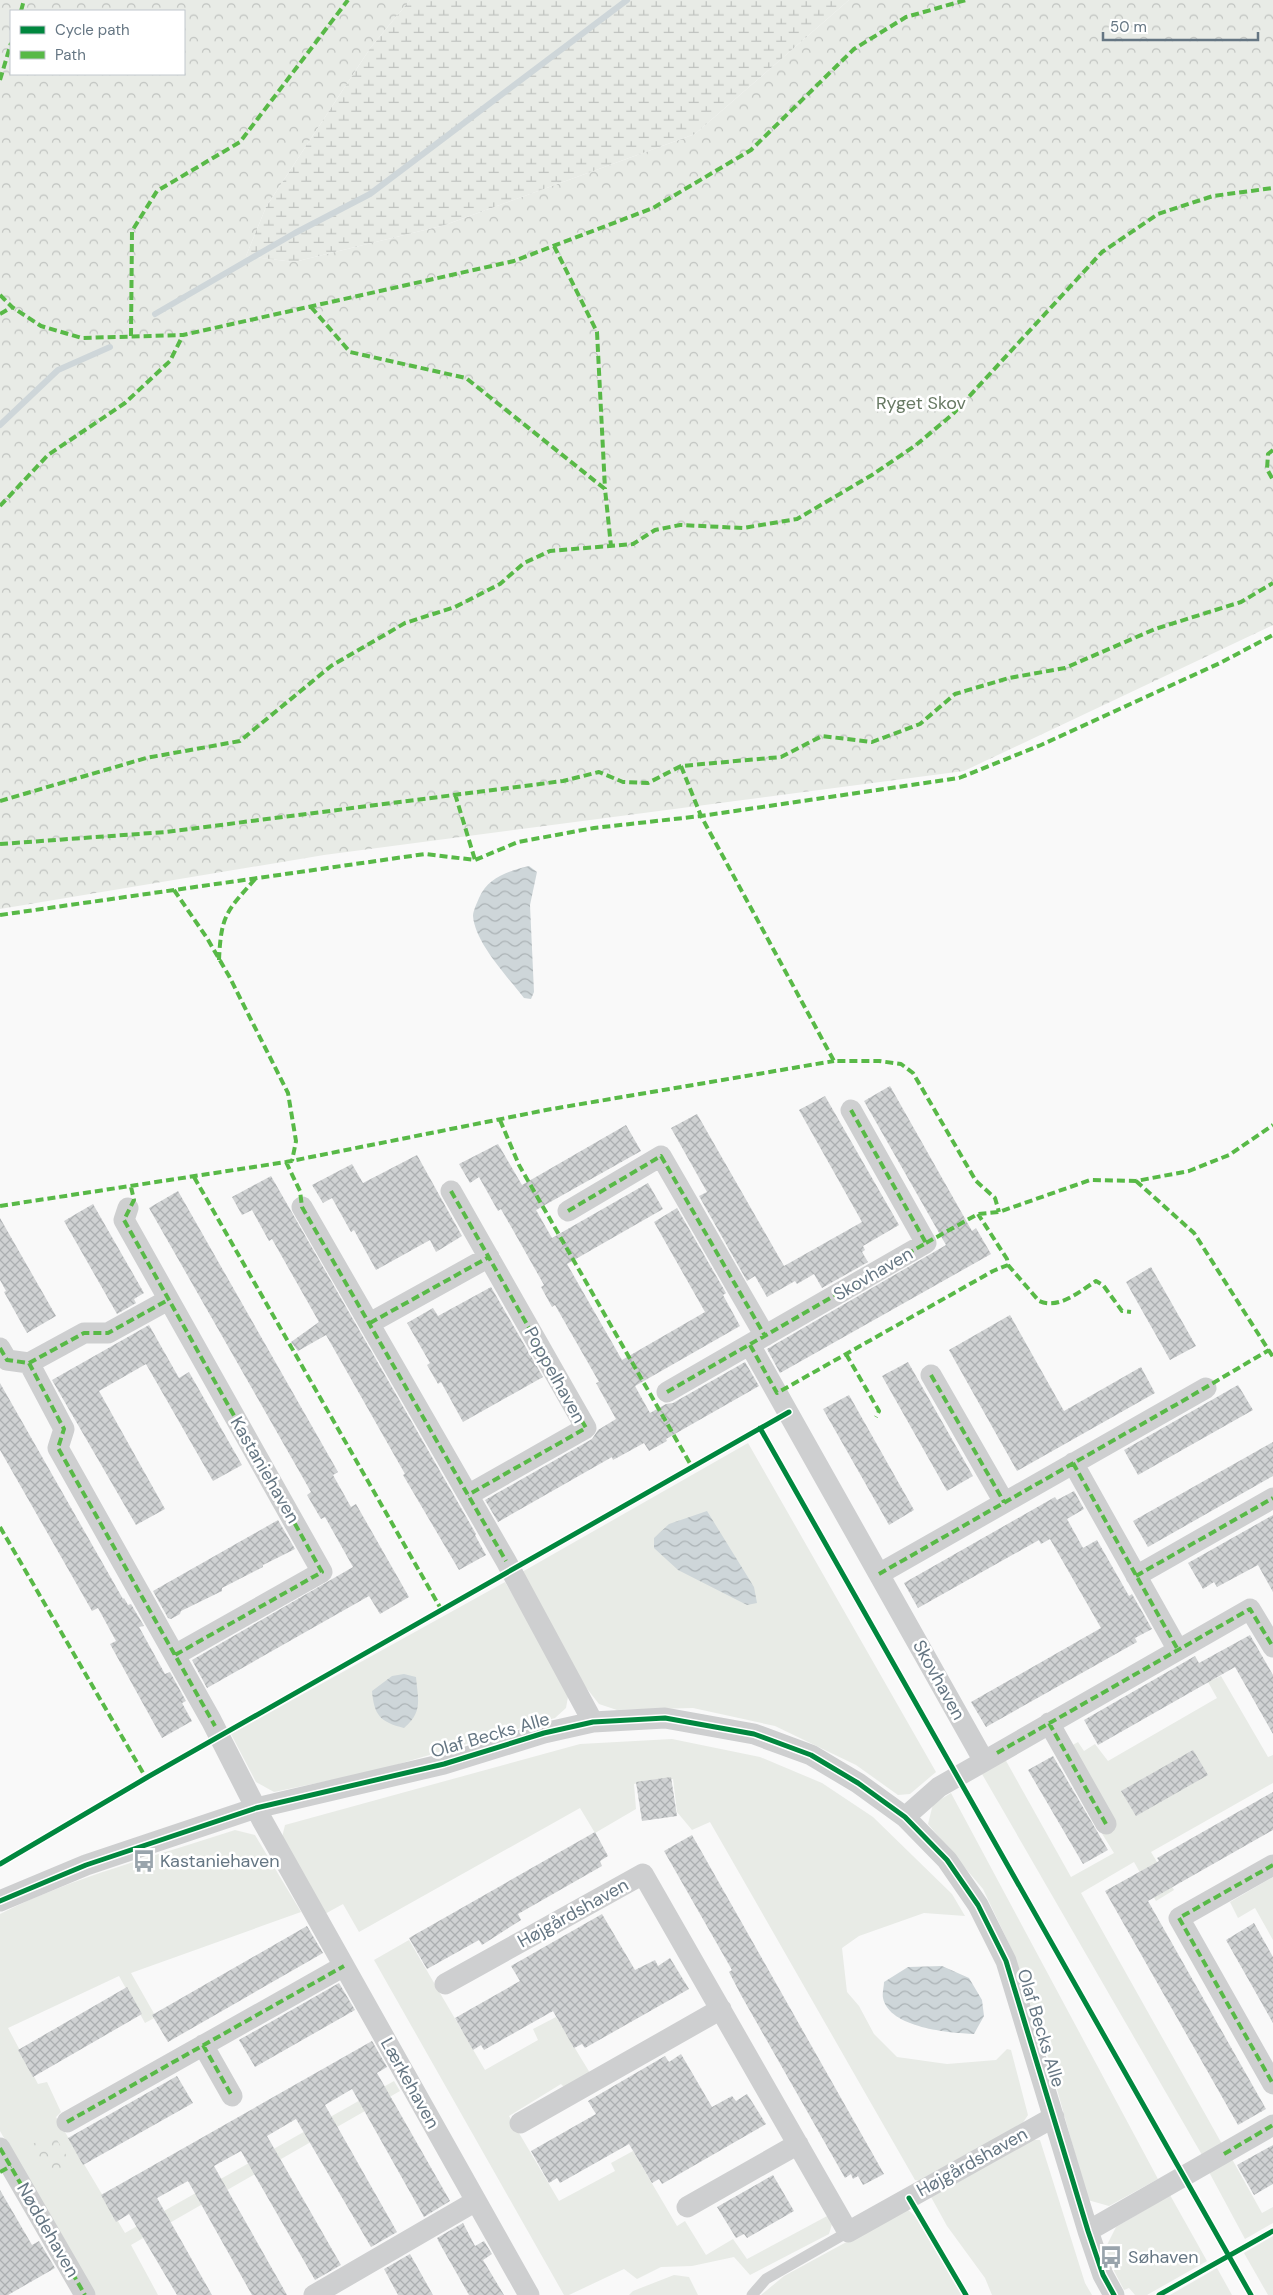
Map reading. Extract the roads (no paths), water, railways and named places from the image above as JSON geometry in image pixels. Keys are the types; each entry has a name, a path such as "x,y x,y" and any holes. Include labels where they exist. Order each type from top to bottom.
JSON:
{"street":[{"name":"Skovhaven","path":"667,1392 926,1243 851,1110"},
{"name":"Skovhaven","path":"568,1211 662,1156 879,1574 984,1761"},
{"name":"Poppelhaven","path":"451,1191 586,1428 468,1495"},
{"path":"302,1207 468,1495 593,1722"},
{"name":"Kastaniehaven","path":"128,1208 124,1220 322,1572 175,1656"},
{"path":"370,1323 489,1257"},
{"path":"0,1348 7,1360 29,1364 84,1333 108,1333 168,1300"},
{"path":"29,1364 64,1429 58,1448 211,1720 256,1808"},
{"path":"931,1375 1004,1502"},
{"path":"879,1574 1206,1388"},
{"path":"1072,1464 1178,1650"},
{"path":"1136,1576 1273,1498"},
{"path":"905,1817 939,1787 1250,1609 1273,1647"},
{"name":"Olaf Becks Alle","path":"0,1902 86,1865 256,1808 444,1764 544,1733 593,1722 664,1718 754,1734 811,1755 858,1783 905,1817 946,1860 978,1905 1006,1961 1088,2231 1103,2275 1114,2295"},
{"path":"1050,1724 1106,1824"},
{"name":"Lærkehaven","path":"256,1808 529,2295"},
{"path":"1273,1865 1179,1918 1273,2084"},
{"name":"Højgårdshaven","path":"445,1984 643,1874 848,2232 1054,2117"},
{"path":"67,2122 344,1966"},
{"path":"520,2124 721,2009"},
{"path":"203,2045 232,2096"},
{"path":"1088,2231 1273,2126"},
{"path":"687,2207 798,2144"},
{"name":"Nøddehaven","path":"4,2162 85,2295"},
{"path":"314,2295 476,2201"}],"lane":[{"path":"752,2295 766,2279 848,2232"}],"water":[{"path":"529,866 537,872 530,905 534,992 531,999 524,998 493,959 480,937 473,916 479,898 488,885 500,876"},
{"path":"707,1511 754,1587 757,1603 747,1605 678,1570 654,1548 654,1538 669,1524"},
{"path":"404,1674 416,1677 418,1705 414,1717 404,1728 389,1723 380,1716 374,1706 372,1691 392,1676"},
{"path":"942,1966 969,1978 982,2000 984,2016 974,2034 936,2030 908,2022 896,2016 888,2008 883,1998 884,1982 908,1967"}],"waterway":[{"path":"155,314 295,233 370,194 627,0"},
{"path":"0,425 58,370 110,347"}],"place":[{"name":"Kastaniehaven","path":"144,1861"},
{"name":"Søhaven","path":"1111,2257"}],"park label":[{"name":"Ryget Skov","path":"921,403"}]}
